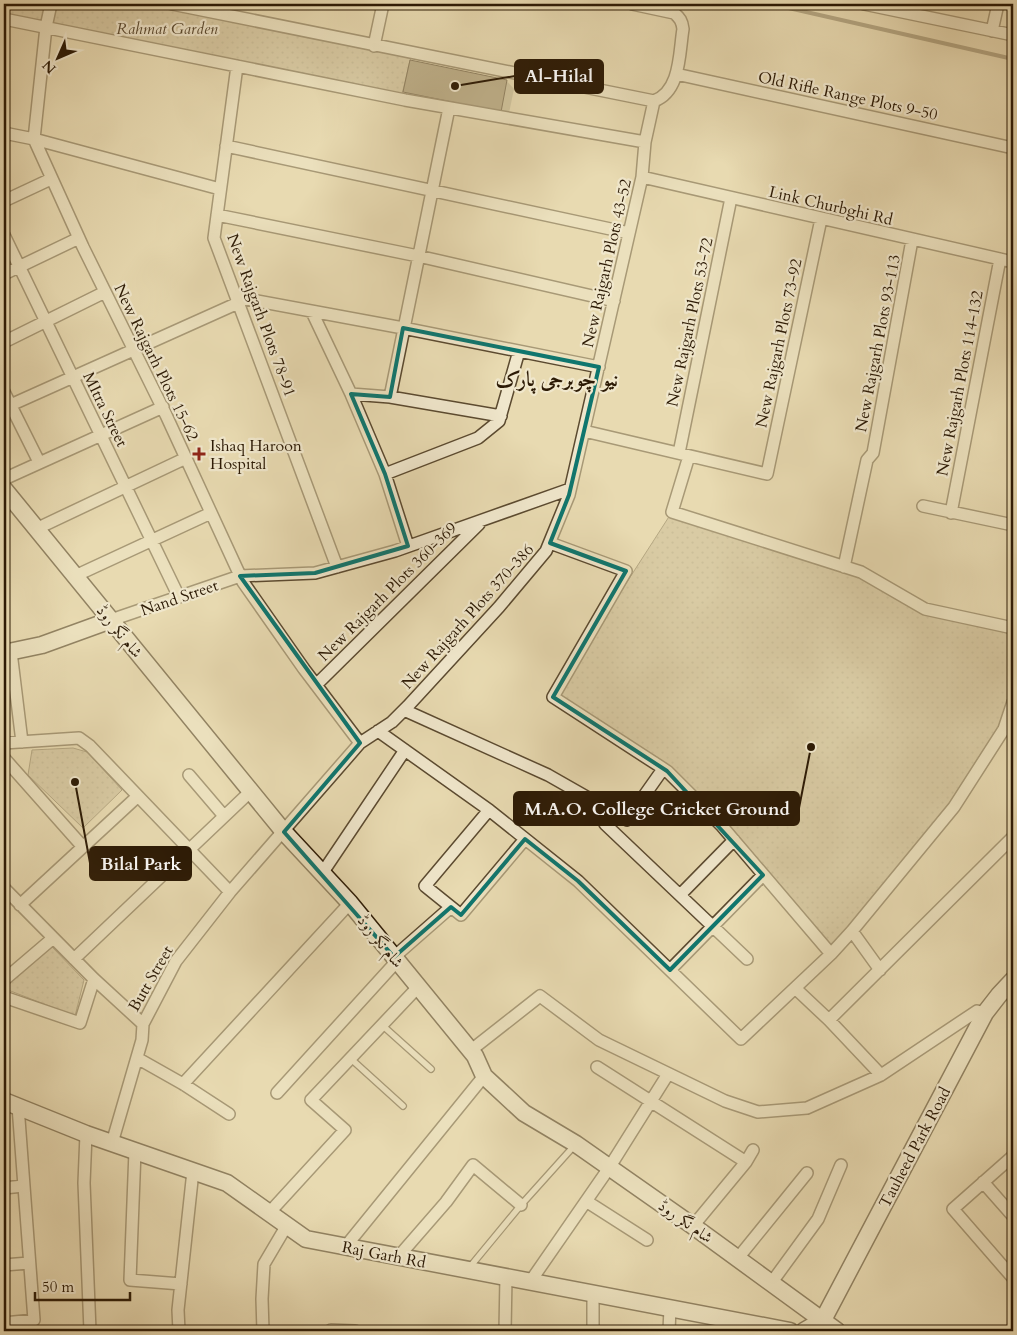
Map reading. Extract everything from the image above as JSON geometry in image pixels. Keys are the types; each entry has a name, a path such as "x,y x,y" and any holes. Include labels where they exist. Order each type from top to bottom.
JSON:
{"main road":[{"name":"شام نگر روڈ","path":"4,489 252,790 284,832 323,872 396,959 475,1056 484,1076 524,1113 576,1144 772,1282 837,1331"},
{"name":"Nand Street","path":"7,652 42,644 111,620"},
{"name":"Tauheed Park Road","path":"823,1320 985,1013 998,995 1013,980"},
{"name":"Raj Garh Rd","path":"11,1103 86,1134 227,1183 306,1239 670,1308 738,1326 790,1331"},
{"path":"804,1331 823,1320"}],"street":[{"path":"34,139 46,27 51,4"},
{"path":"172,4 654,101 665,94 676,74 683,29 680,18 674,13 632,4"},
{"path":"374,46 383,4"},
{"path":"864,4 1013,35"},
{"path":"992,31 998,4"},
{"path":"4,19 449,108 645,142"},
{"name":"New Rajgarh Plots 78-91","path":"237,66 214,238 338,567"},
{"name":"Old Rifle Range Plots 9-50","path":"676,74 1013,148"},
{"name":"New Rajgarh Plots 43-52","path":"570,489 642,176 645,142 654,101"},
{"path":"390,396 449,108"},
{"path":"4,133 34,139 220,189"},
{"name":"New Rajgarh Plots 15-62","path":"34,139 79,238 163,407 240,576 360,743"},
{"path":"226,146 629,233"},
{"name":"Link Churbghi Rd","path":"642,176 1013,262"},
{"path":"4,201 51,179"},
{"name":"New Rajgarh Plots 53-72","path":"731,198 672,512 844,567"},
{"path":"217,215 418,256 614,301"},
{"name":"New Rajgarh Plots 73-92","path":"684,454 767,474 821,219"},
{"name":"MItra Street","path":"4,235 179,596"},
{"path":"4,274 79,238"},
{"name":"New Rajgarh Plots 93-113","path":"844,567 867,460 873,453 912,240"},
{"name":"New Rajgarh Plots 114-132","path":"951,513 1000,259"},
{"path":"4,342 105,292"},
{"path":"7,406 237,300 403,328 599,367"},
{"path":"312,312 351,394 384,474 408,546"},
{"path":"384,474 478,438 499,421 519,351"},
{"path":"4,392 7,406 39,462"},
{"path":"351,394 390,396 500,416"},
{"path":"4,479 163,407"},
{"path":"584,431 684,454"},
{"path":"36,529 186,458"},
{"name":"Nand Street","path":"111,620 240,576 314,573 338,567 408,546 570,489"},
{"name":"New Rajgarh Plots 370-386","path":"284,832 360,743 392,722 499,608 546,551 570,489"},
{"path":"923,506 1013,525"},
{"path":"76,576 212,514"},
{"name":"New Rajgarh Plots 360-369","path":"316,684 482,521"},
{"path":"550,543 626,571 553,697 663,769 721,825 831,954"},
{"path":"844,567 861,572 925,608 1013,628"},
{"path":"7,652 22,742"},
{"path":"378,730 489,810 578,881 741,1039 831,954 954,807 1009,727 1013,702"},
{"path":"404,710 548,775 627,820 663,769"},
{"path":"4,743 79,738 90,746 230,892"},
{"path":"323,872 406,750"},
{"path":"4,758 83,847"},
{"path":"189,775 224,816"},
{"path":"74,959 252,790"},
{"path":"20,905 138,796"},
{"path":"489,810 425,886 451,907 461,914 525,839"},
{"path":"604,824 746,959"},
{"name":"Butt Street","path":"112,1142 142,1040 142,1024 176,961 230,892 284,832"},
{"path":"829,1020 1013,837"},
{"path":"680,895 734,840"},
{"path":"670,970 763,875"},
{"path":"4,888 52,939 142,1024"},
{"path":"183,1084 350,903"},
{"path":"277,1093 396,959 451,907"},
{"path":"852,931 880,970"},
{"path":"4,980 52,939"},
{"path":"4,997 80,1023 94,979"},
{"path":"269,1212 345,1130 311,1100 418,987"},
{"path":"795,988 829,1020 881,1075"},
{"path":"470,1051 540,996 599,1040 725,1101 758,1112 807,1108 881,1075 977,1011 985,1013"},
{"path":"137,1058 183,1084 229,1114"},
{"path":"597,1067 746,1162"},
{"path":"530,1282 609,1168 668,1074"},
{"path":"346,1246 484,1076"},
{"path":"4,1323 34,1320 23,1186 11,1103"},
{"path":"86,1134 84,1183 90,1331"},
{"path":"693,1226 746,1162 753,1150"},
{"path":"135,1151 130,1280 181,1284"},
{"path":"1013,1156 953,1209 1013,1278"},
{"path":"399,1256 446,1202 473,1165 521,1205"},
{"path":"772,1282 818,1219 841,1165"},
{"path":"178,1331 178,1310 193,1171"},
{"path":"738,1258 807,1173"},
{"path":"983,1182 1013,1216"},
{"path":"4,1188 23,1186"},
{"path":"586,1201 647,1240"},
{"path":"263,1331 264,1264 287,1225"},
{"path":"4,1266 29,1263"},
{"path":"505,1331 506,1277"},
{"path":"593,1294 593,1331"},
{"path":"669,1331 670,1308"},
{"path":"330,1330 356,1331"}],"lane":[{"path":"382,1025 431,1069"},
{"path":"350,1058 403,1106"},
{"path":"468,1270 521,1205 576,1144"}],"highlighted area":[{"path":"403,328 599,367 569,495 550,543 626,571 553,697 667,771 763,875 670,970 578,881 525,839 461,915 451,907 394,957 284,832 360,743 240,576 315,573 408,546 385,474 351,394 390,397"}],"green space":[{"name":"Rahmat Garden","path":"4,4 167,4 411,56 401,99 4,20"},
{"path":"672,512 861,572 925,609 1013,628 1013,699 1006,725 954,807 831,954 663,769 553,697"},
{"path":"73,748 87,752 122,790 83,828 28,775 32,750"},
{"path":"52,947 84,980 75,1016 8,990 8,983"}],"building":[{"path":"410,60 507,80 501,112 403,92"}],"waterway":[{"path":"771,4 1013,59"}],"place":[{"name":"Al-Hilal","path":"455,86"},
{"name":"Ishaq Haroon Hospital","path":"199,454"},
{"name":"M.A.O. College Cricket Ground","path":"811,747"},
{"name":"Bilal Park","path":"75,782"}],"district":[{"name":"نیو چوبرجی پارک","path":"557,379"}]}
